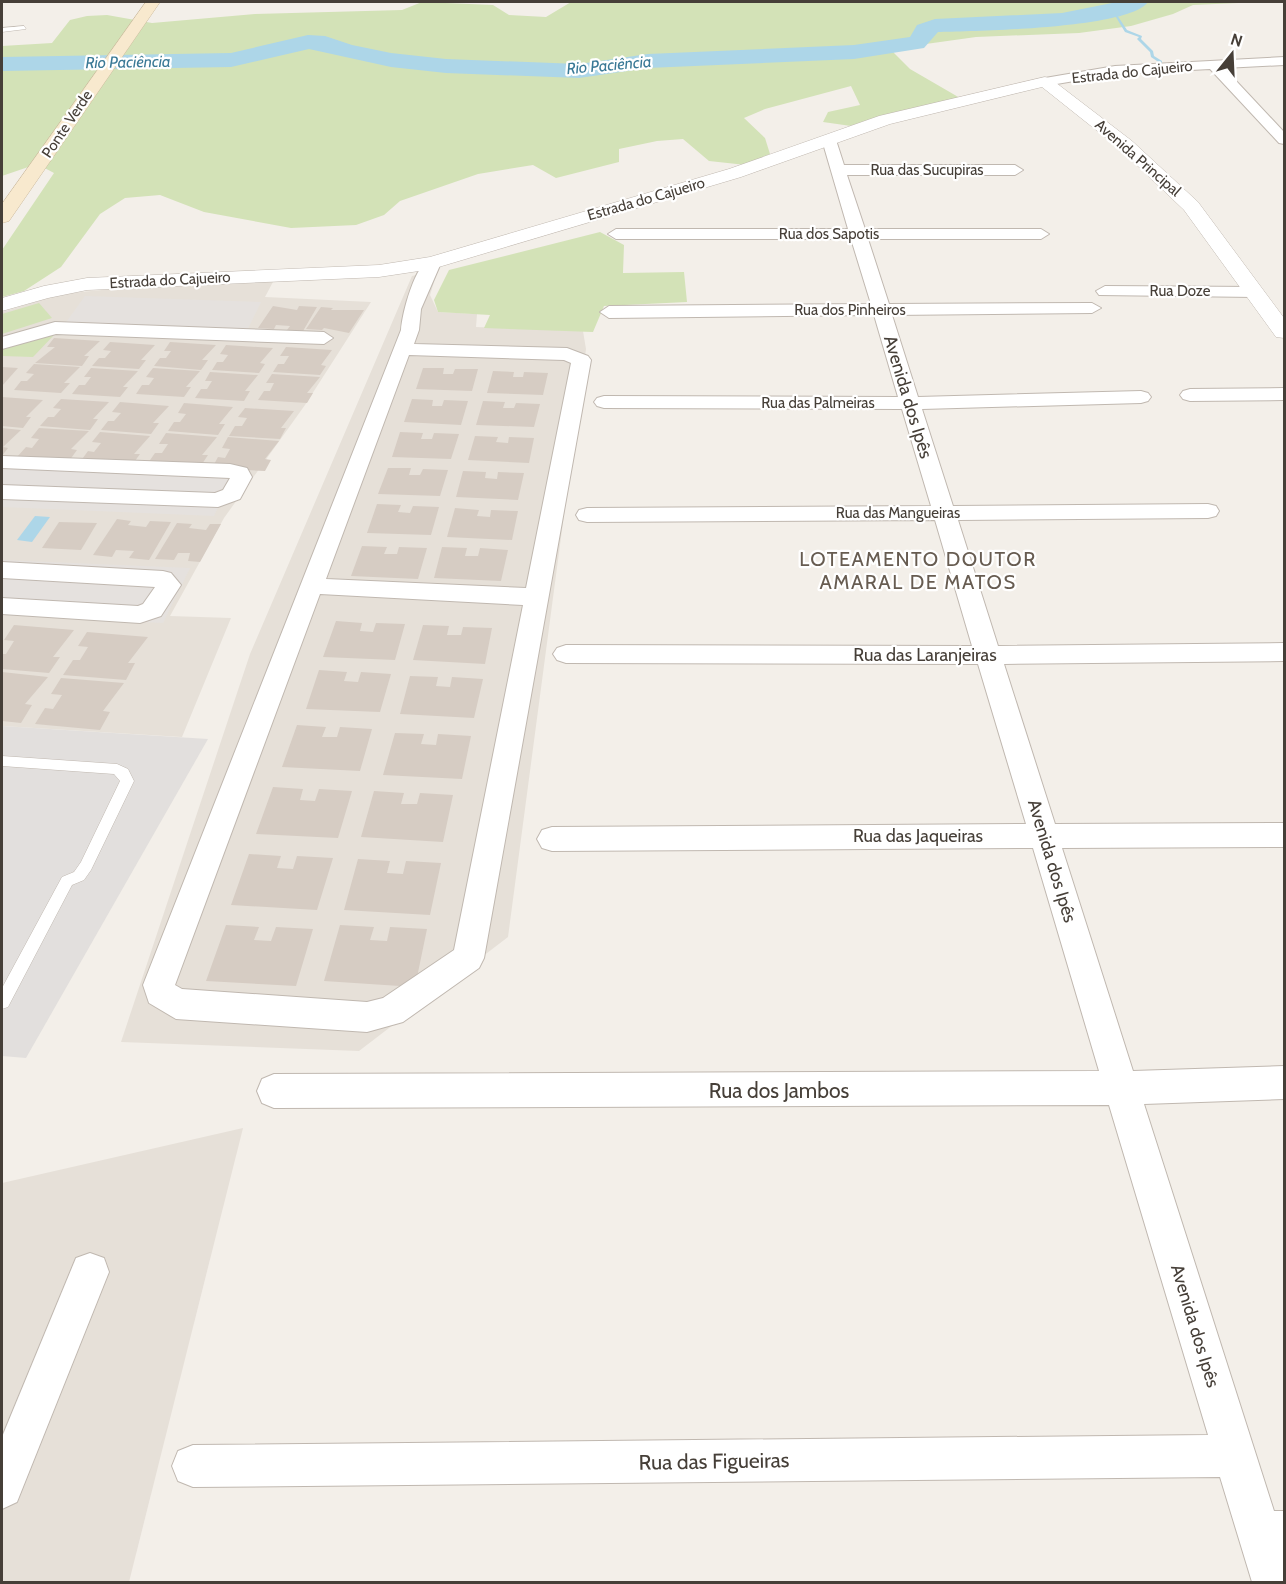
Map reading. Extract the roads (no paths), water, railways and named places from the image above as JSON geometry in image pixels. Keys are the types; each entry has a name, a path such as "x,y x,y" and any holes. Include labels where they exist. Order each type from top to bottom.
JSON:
{"main road":[{"name":"Ponte Verde","path":"7,210 153,2"}],"street":[{"name":"Estrada do Cajueiro","path":"2,305 44,292 87,284 379,271 432,263 735,173 885,120 1046,82 1115,70 1284,61"},
{"path":"1213,64 1284,140"},
{"name":"Avenida Principal","path":"1046,82 1163,177 1191,206 1284,332"},
{"name":"Avenida dos Ipês","path":"829,140 1235,1456 1271,1533 1274,1582"},
{"name":"Rua das Sucupiras","path":"838,170 1015,170"},
{"name":"Rua dos Sapotis","path":"616,234 1041,234"},
{"path":"402,349 567,354 581,360 468,958 391,1011 380,1015 367,1017 176,1004 161,993 159,985 402,349 410,330 412,309 432,263"},
{"name":"Rua Doze","path":"1105,291 1255,292"},
{"name":"Rua dos Pinheiros","path":"609,312 1092,308"},
{"path":"2,343 55,328 324,338"},
{"path":"1190,395 1284,394"},
{"name":"Rua das Palmeiras","path":"604,402 910,403 1141,397"},
{"path":"2,462 230,471 239,473 241,477 232,494 218,500 2,492"},
{"name":"Rua das Mangueiras","path":"588,515 1208,511"},
{"path":"2,570 163,579 169,585 152,610 140,615 2,606"},
{"path":"312,586 536,597"},
{"name":"Rua das Laranjeiras","path":"566,654 988,655 1284,652"},
{"name":"Rua das Jaqueiras","path":"552,838 1284,835"},
{"name":"Rua dos Jambos","path":"274,1091 1122,1088 1284,1082"},
{"path":"2,1487 90,1272"},
{"name":"Rua das Figueiras","path":"193,1466 1235,1456"}],"lane":[{"path":"2,30 24,28"},
{"path":"2,761 117,769 123,773 127,781 86,866 79,876 67,881 2,1002"}],"water":[{"path":"35,516 50,517 32,542 17,540"}],"waterway":[{"name":"Rio Paciência","path":"2,64 231,60 257,56 308,42 325,43 346,51 391,60 446,66 579,71 648,61 854,52 916,43 923,38 925,30 935,26 1037,22 1087,15 1137,2"},
{"path":"1112,10 1126,31 1141,37 1139,39 1152,52 1152,56 1161,62"}],"district":[{"name":"LOTEAMENTO DOUTOR AMARAL DE MATOS","path":"918,570"}]}
